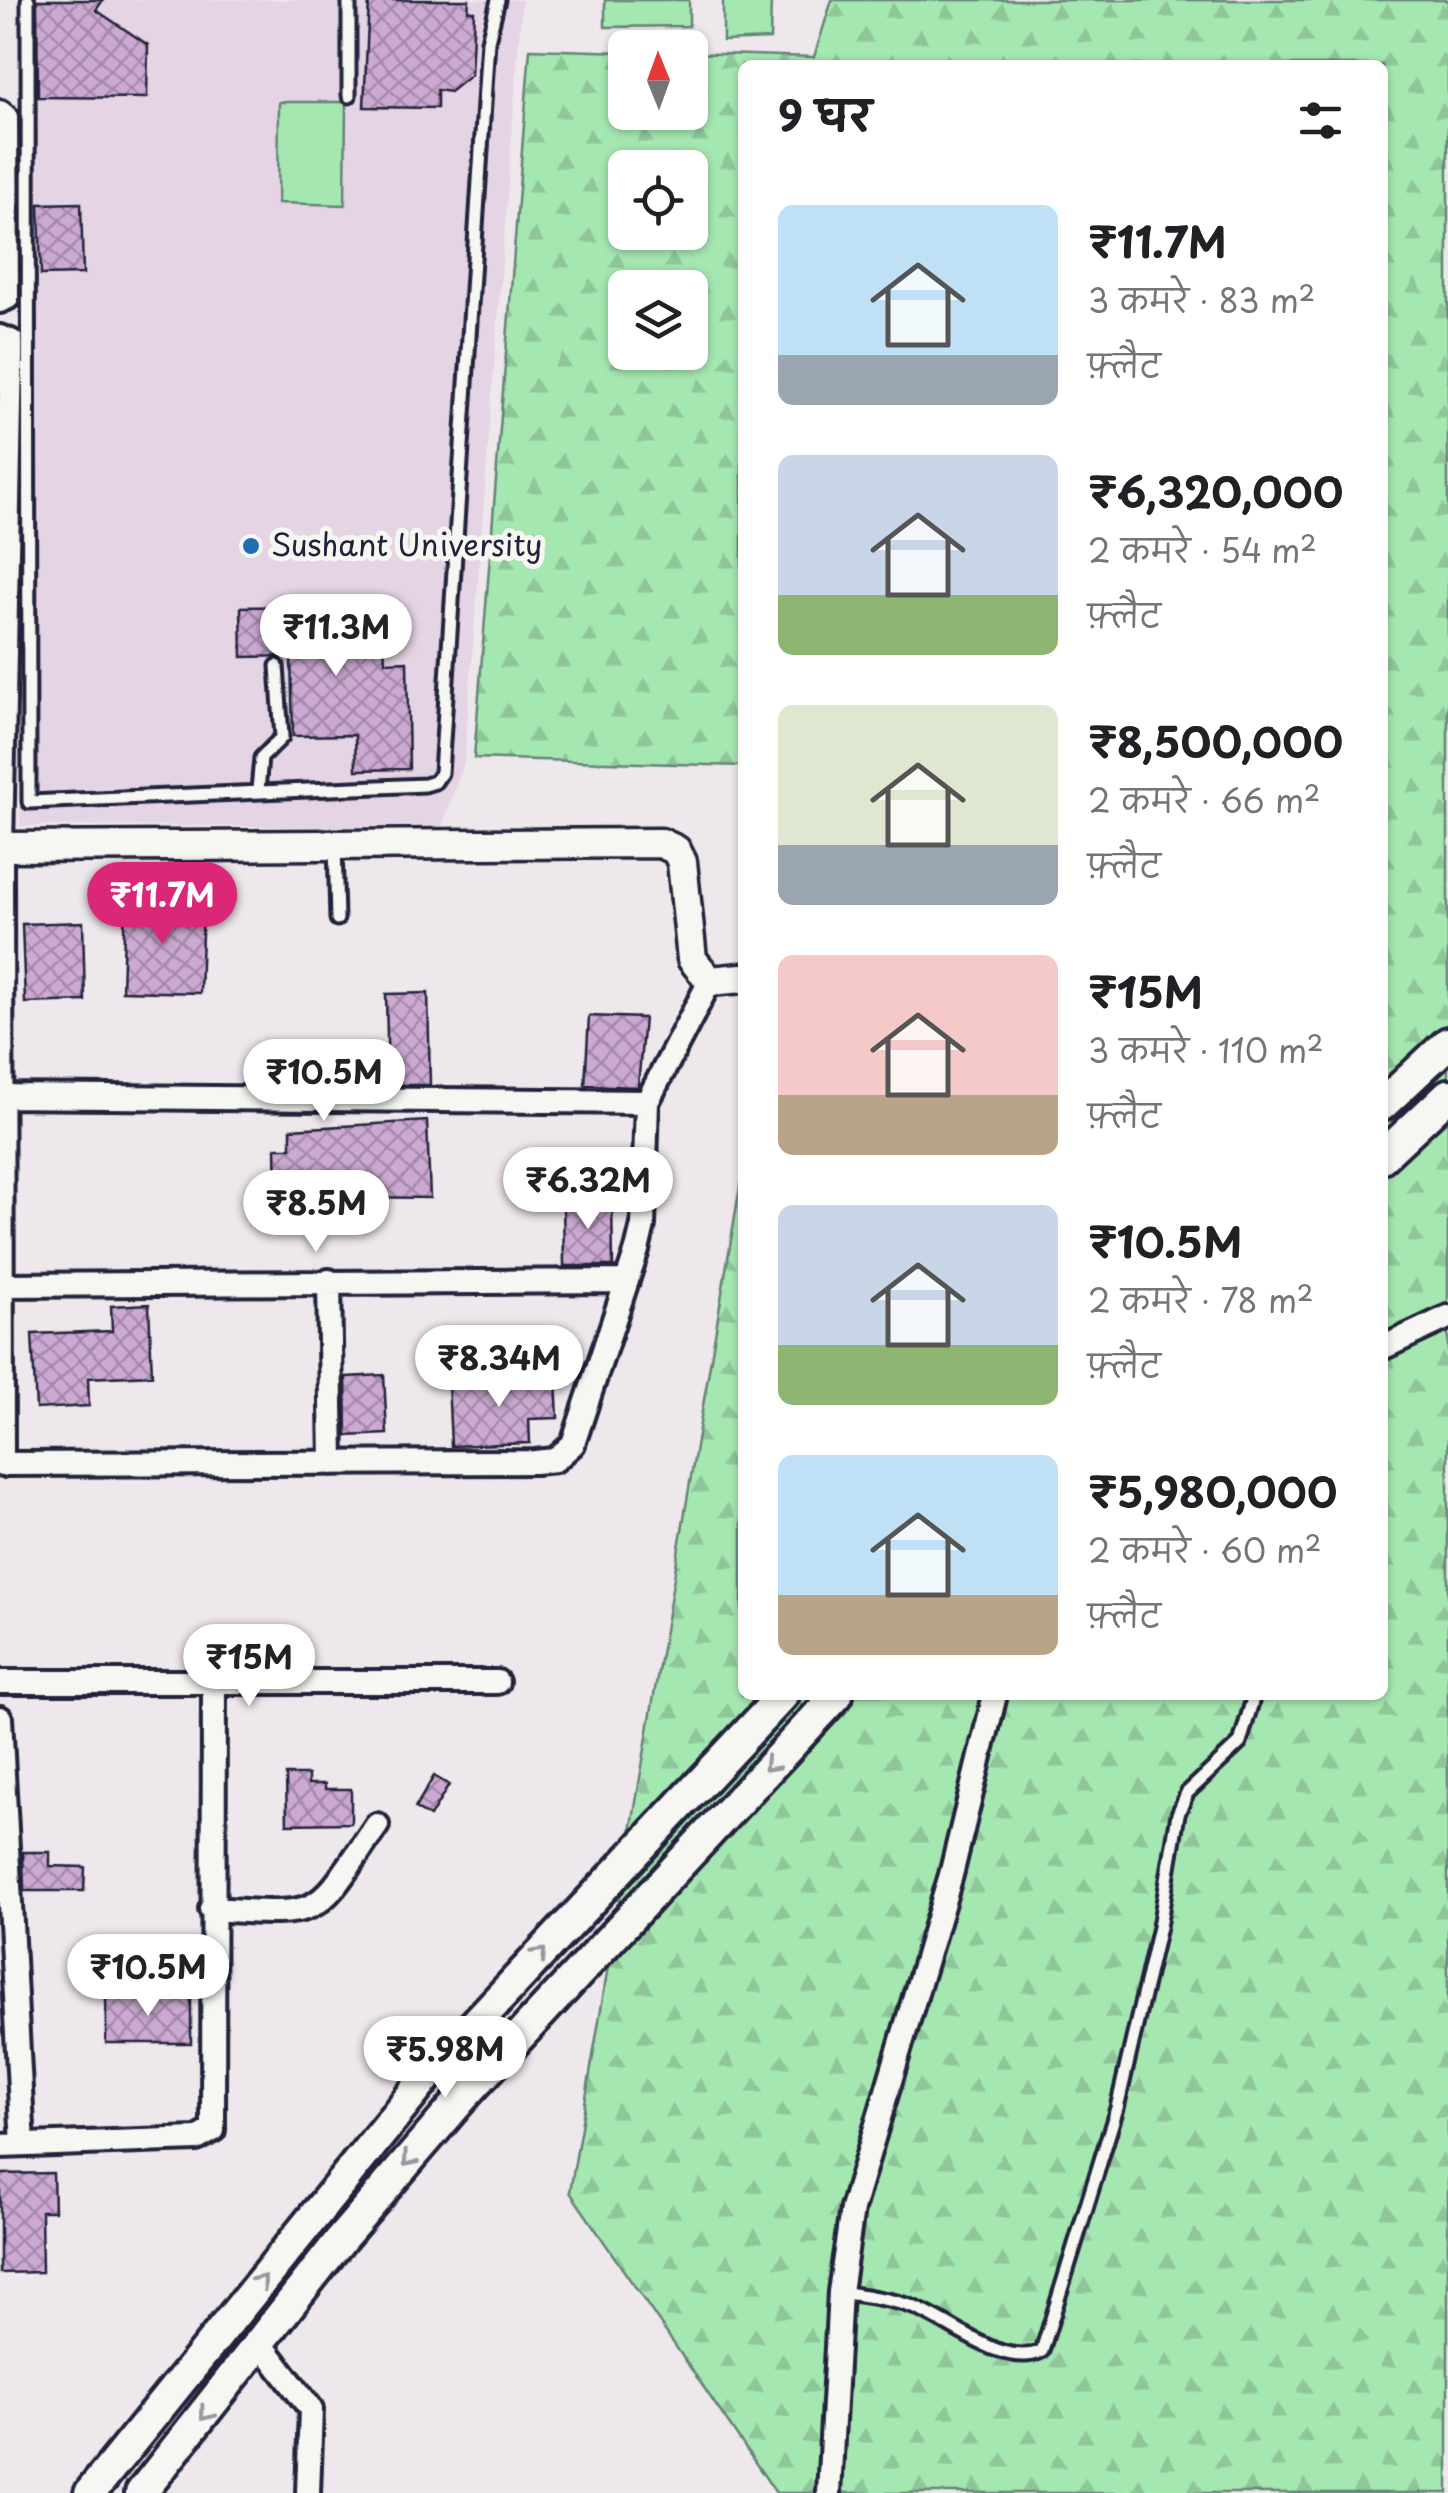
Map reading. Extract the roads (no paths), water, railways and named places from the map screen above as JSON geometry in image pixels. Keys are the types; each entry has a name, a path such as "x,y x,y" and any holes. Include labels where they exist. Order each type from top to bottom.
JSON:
{"main road":[{"path":"1388,1099 1448,1042"},
{"path":"1388,1151 1448,1095"},
{"path":"90,2493 433,2069 778,1700"},
{"path":"141,2493 342,2238 450,2111 832,1700"},
{"path":"652,1835 679,1861"}],"street":[{"path":"0,112 6,117 7,262 7,298 0,301"},
{"path":"0,336 11,341 0,847 5,1285 1,1464 535,1462 562,1457 573,1444 643,1225 647,1102 710,980"},
{"path":"0,847 583,842 670,846 682,862 692,959 710,980"},
{"path":"710,980 738,978"},
{"path":"2,1096 647,1102"},
{"path":"329,1281 332,1463"},
{"path":"5,1285 627,1281"},
{"path":"1388,1345 1448,1317"},
{"path":"0,1682 498,1682"},
{"path":"0,1718 12,2145 197,2139 213,2130 214,1682"},
{"path":"830,2493 840,2292 852,2209 952,1875 994,1700"},
{"path":"211,1910 288,1914 319,1905 377,1825"},
{"path":"260,2344 311,2408 308,2493"}],"lane":[{"path":"28,0 29,802 425,785 435,782 442,773 488,41 498,0"},
{"path":"349,0 349,96"},
{"path":"258,790 262,758 282,737 276,666"},
{"path":"335,845 336,918"},
{"path":"840,2292 912,2306 996,2348 1027,2355 1042,2351 1117,2108 1152,1960 1178,1814 1194,1785 1240,1742 1253,1700"}],"place":[{"name":"Sushant University","path":"251,546"}]}
